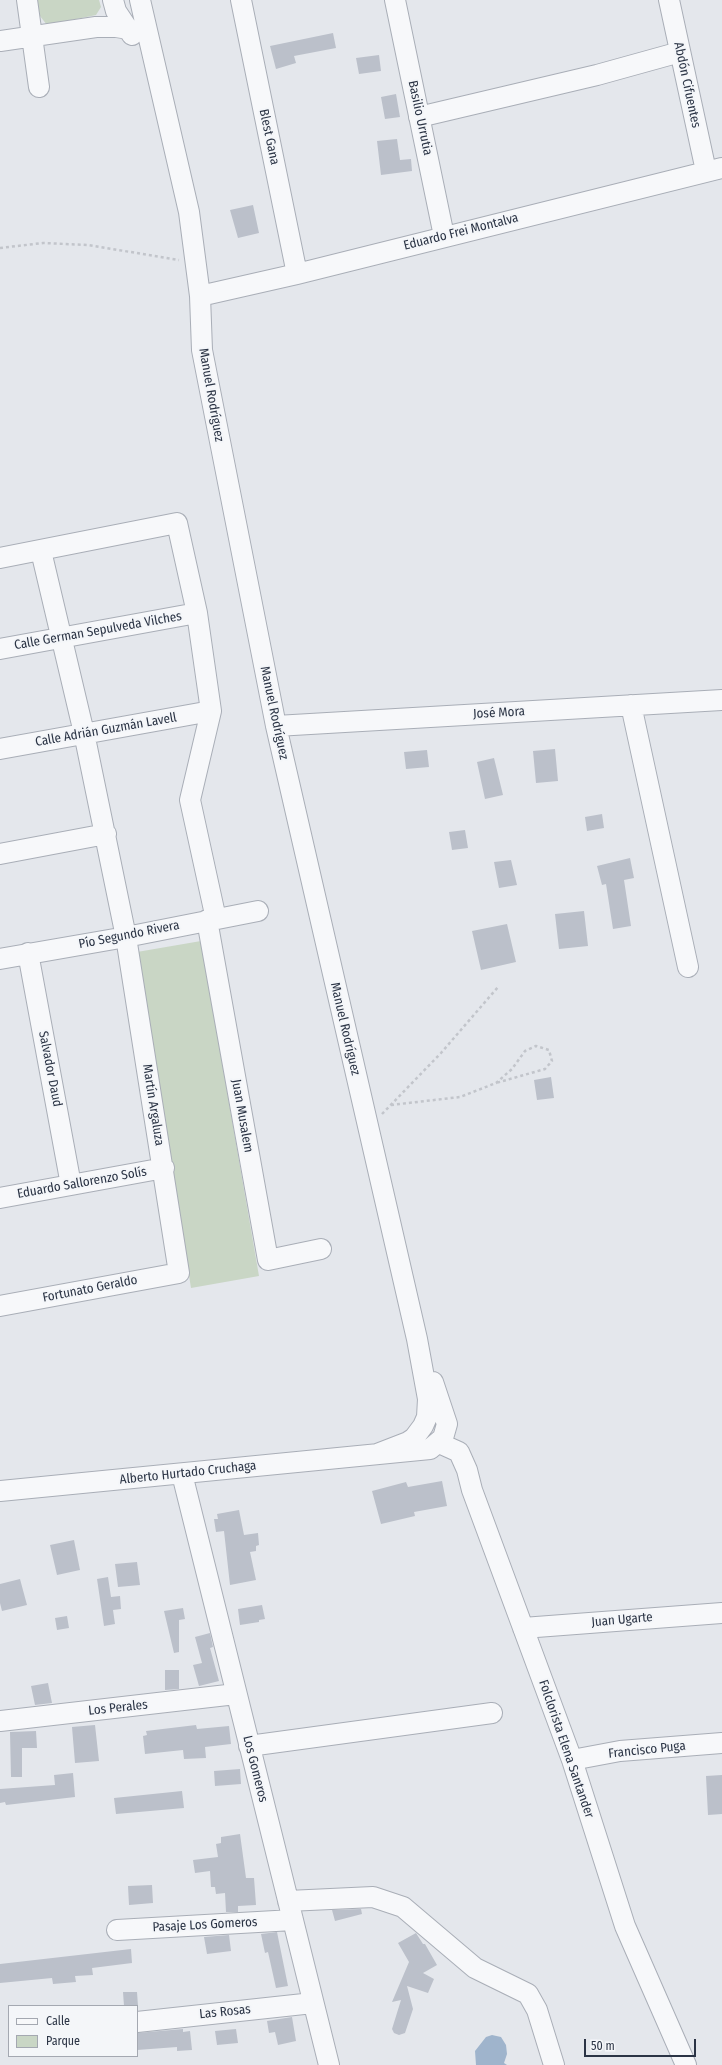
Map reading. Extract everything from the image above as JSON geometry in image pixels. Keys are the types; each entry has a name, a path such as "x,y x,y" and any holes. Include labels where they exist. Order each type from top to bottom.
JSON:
{"street":[{"path":"27,0 39,87"},
{"name":"Manuel Rodríguez","path":"112,0 116,11 129,29 159,82"},
{"name":"Manuel Rodríguez","path":"140,0 189,212 200,296 202,350 276,726 367,1127 417,1339 428,1399 426,1417 418,1433 408,1442 377,1454"},
{"name":"Blest Gana","path":"241,0 297,274"},
{"name":"Basilio Urrutia","path":"395,0 444,236"},
{"name":"Abdón Cifuentes","path":"669,0 680,52 714,169"},
{"path":"0,41 96,27 116,27 129,29"},
{"path":"419,117 596,75 680,52"},
{"name":"Eduardo Frei Montalva","path":"200,296 297,274 714,169"},
{"path":"0,558 177,523 197,613 211,711 190,800 211,919"},
{"name":"Martín Argaluza","path":"41,551 84,733 106,834 126,938 164,1168 179,1273"},
{"name":"Calle German Sepulveda Vilches","path":"0,649 197,613"},
{"name":"José Mora","path":"276,726 722,700"},
{"path":"631,705 688,967"},
{"name":"Calle Adrián Guzmán Lavell","path":"0,748 211,711"},
{"path":"0,854 106,834"},
{"name":"Pío Segundo Rivera","path":"0,959 126,938 211,919 258,911"},
{"name":"Juan Musalem","path":"211,919 268,1260 321,1249"},
{"name":"Salvador Daud","path":"28,954 71,1185"},
{"name":"Eduardo Sallorenzo Solís","path":"0,1198 164,1168"},
{"name":"Fortunato Geraldo","path":"0,1306 179,1273"},
{"name":"Manuel Rodríguez","path":"417,1339 446,1418 446,1431 439,1443"},
{"path":"377,1454 430,1449 439,1443"},
{"name":"Folclorista Elena Santander","path":"439,1443 459,1452 467,1470 472,1490 572,1760 625,1926 686,2065"},
{"name":"Alberto Hurtado Cruchaga","path":"0,1490 182,1474 377,1454"},
{"name":"Los Gomeros","path":"182,1474 329,2065"},
{"name":"Juan Ugarte","path":"523,1628 722,1613"},
{"name":"Los Perales","path":"0,1721 236,1694"},
{"path":"249,1746 492,1713"},
{"name":"Francisco Puga","path":"572,1760 620,1751 722,1742"},
{"path":"288,1901 373,1897 403,1907 475,1968 528,1994 537,2010 554,2065"},
{"name":"Pasaje Los Gomeros","path":"117,1930 292,1920"},
{"name":"Las Rosas","path":"138,2022 313,2003"}],"path":[{"path":"0,248 43,243 88,245 195,263"},
{"path":"367,1127 391,1105 441,1053 498,987"},
{"path":"391,1105 460,1097 496,1083 545,1069 552,1061 549,1050 536,1046 525,1051 512,1069 496,1083"}],"green space":[{"path":"37,0 99,0 101,7 96,15 47,25 40,16"},
{"path":"201,941 259,1276 191,1288 137,952"}],"water":[{"path":"492,2035 501,2037 506,2045 507,2054 504,2063 507,2065 476,2065 475,2051 486,2037"}],"building":[{"path":"333,33 336,48 294,56 296,63 276,69 270,46"},
{"path":"379,55 381,71 359,74 356,58"},
{"path":"396,94 400,117 385,119 381,97"},
{"path":"397,139 400,160 411,159 412,171 381,175 377,141"},
{"path":"253,205 259,233 238,238 230,210"},
{"path":"555,749 558,781 536,783 533,751"},
{"path":"427,750 429,767 406,769 404,752"},
{"path":"494,758 503,795 485,799 477,762"},
{"path":"602,814 604,828 587,831 585,817"},
{"path":"465,830 468,848 452,850 449,832"},
{"path":"630,858 634,878 624,880 631,926 613,929 606,884 602,885 597,866"},
{"path":"511,860 517,885 499,888 494,862"},
{"path":"584,911 588,946 559,949 555,914"},
{"path":"507,924 516,962 481,970 472,931"},
{"path":"551,1077 554,1098 537,1100 534,1080"},
{"path":"442,1481 447,1506 414,1512 415,1516 381,1524 372,1491 406,1482 408,1487"},
{"path":"239,1510 244,1535 258,1533 259,1545 256,1546 256,1551 250,1552 256,1580 230,1585 224,1531 216,1532 214,1519 218,1519 217,1514"},
{"path":"74,1540 80,1570 57,1575 50,1545"},
{"path":"137,1562 140,1585 118,1587 115,1564"},
{"path":"108,1577 111,1597 120,1596 121,1609 113,1610 115,1624 104,1626 97,1579"},
{"path":"20,1579 27,1605 2,1611 0,1603 0,1584"},
{"path":"262,1605 265,1619 259,1620 259,1622 240,1625 238,1609"},
{"path":"183,1608 185,1619 179,1620 179,1652 174,1653 164,1611"},
{"path":"67,1616 69,1628 57,1630 55,1618"},
{"path":"210,1633 213,1647 210,1648 219,1681 199,1686 193,1665 202,1663 195,1637"},
{"path":"165,1670 179,1670 179,1689 165,1690"},
{"path":"48,1683 52,1703 35,1705 31,1686"},
{"path":"95,1725 99,1761 75,1763 72,1727"},
{"path":"196,1725 197,1729 229,1726 231,1744 205,1747 206,1758 184,1759 183,1750 145,1754 143,1736 147,1735 146,1731"},
{"path":"36,1731 37,1748 22,1748 22,1777 11,1777 10,1732"},
{"path":"240,1769 241,1784 215,1786 214,1771"},
{"path":"73,1773 75,1797 6,1805 5,1802 0,1803 0,1789 55,1785 54,1775"},
{"path":"722,1775 722,1814 708,1815 706,1776"},
{"path":"182,1791 184,1808 116,1814 114,1798"},
{"path":"240,1834 246,1878 254,1878 256,1905 238,1906 238,1912 226,1912 225,1893 216,1894 215,1887 211,1887 210,1871 195,1873 193,1860 218,1857 216,1844 221,1843 221,1837"},
{"path":"152,1885 153,1903 129,1905 128,1886"},
{"path":"361,1909 362,1914 335,1921 332,1910"},
{"path":"277,1932 288,1986 276,1988 268,1952 265,1953 261,1934"},
{"path":"416,1933 423,1944 425,1944 437,1965 423,1973 434,1979 428,1993 407,1986 413,2009 405,2033 399,2035 394,2033 392,2029 401,2000 392,2002 409,1962 398,1943"},
{"path":"229,1935 231,1951 207,1954 204,1937"},
{"path":"131,1949 132,1963 92,1968 93,1975 75,1976 76,1982 53,1984 52,1978 0,1983 0,1964"},
{"path":"123,1992 137,1992 138,2005 124,2005"},
{"path":"292,2017 296,2041 278,2045 275,2032 269,2033 267,2021"},
{"path":"183,2029 183,2032 190,2031 192,2050 177,2051 177,2047 138,2050 138,2033"},
{"path":"236,2029 238,2043 217,2045 215,2031"}]}
